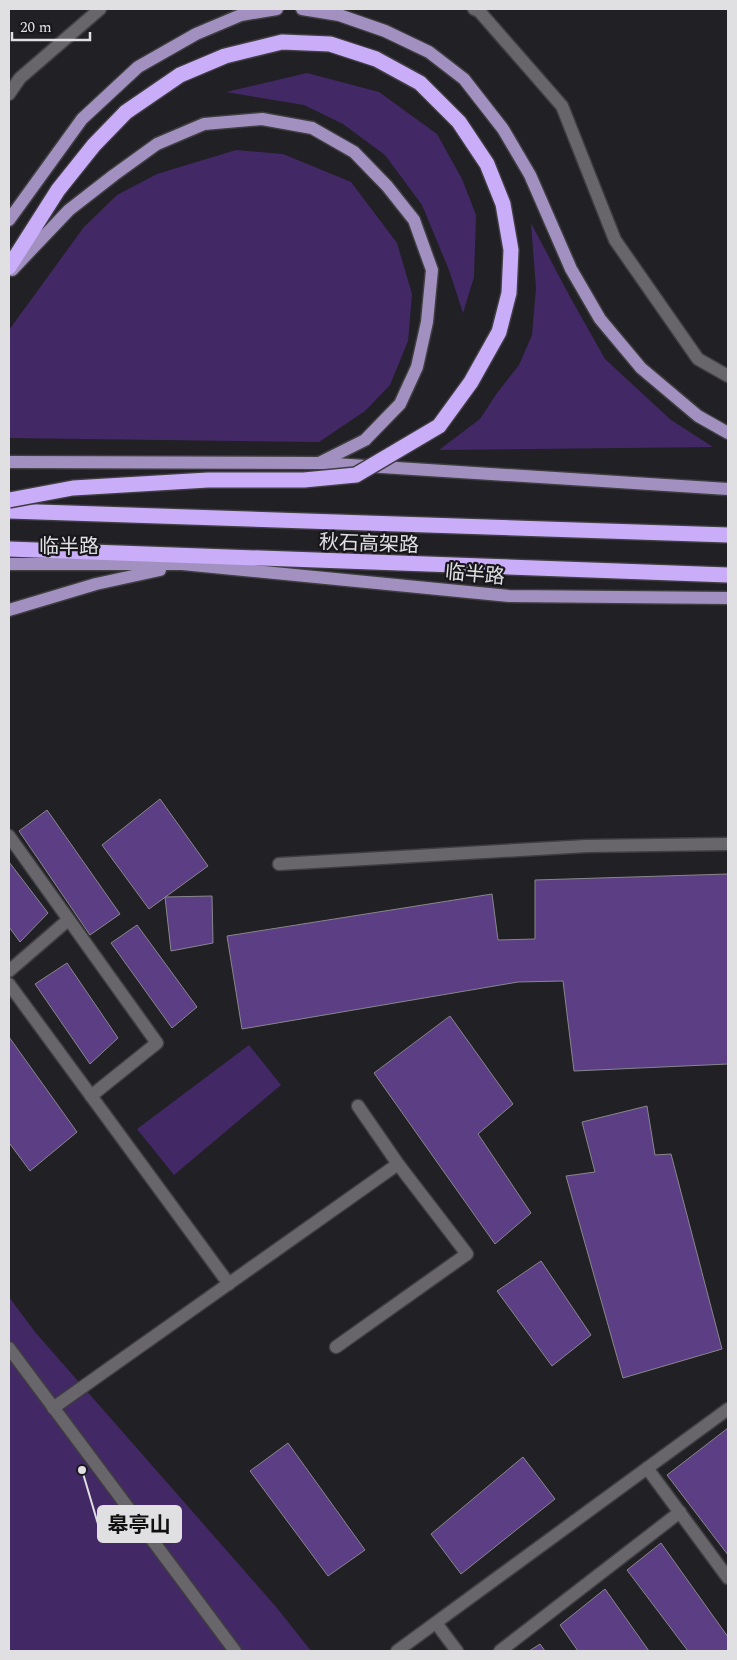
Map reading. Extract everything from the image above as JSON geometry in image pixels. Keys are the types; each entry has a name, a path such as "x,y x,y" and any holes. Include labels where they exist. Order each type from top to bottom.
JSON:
{"highway":[{"path":"9,267 58,190 94,145 126,112 180,75 225,56 282,42 330,44 376,59 420,83 459,122 487,164 503,204 511,250 509,292 499,332 471,382 439,426 356,475 304,480 208,480 73,488 9,500"},
{"name":"秋石高架路","path":"9,511 728,535"},
{"name":"秋石高架路","path":"9,549 728,575"}],"main road":[{"path":"9,220 82,119 138,67 196,34 241,16 277,9"},
{"path":"302,9 339,15 385,31 429,52 464,79 503,129 530,175 571,269 600,319 641,368 698,416 728,433"},
{"path":"9,274 69,210 114,175 157,144 204,124 262,118 312,128 354,152 387,186 414,220 432,270 427,322 417,367 400,404 365,440 319,463"},
{"path":"9,462 319,463 728,489"},
{"name":"临半路","path":"9,564 182,564 509,596 728,598"},
{"path":"9,610 96,584 182,564"}],"street":[{"path":"9,94 20,78 100,9"},
{"path":"474,9 479,11 562,106 615,240 698,359 728,376"},
{"path":"9,836 157,1043 91,1096"},
{"path":"280,864 588,846 728,844"},
{"path":"9,971 68,920"},
{"path":"9,984 229,1284"},
{"path":"336,1347 467,1254 398,1164 358,1106"},
{"path":"53,1408 398,1164"},
{"path":"9,1348 235,1651"},
{"path":"397,1651 728,1409"},
{"path":"647,1468 728,1578"},
{"path":"500,1651 680,1512"},
{"path":"436,1622 457,1651"}],"shaded area":[{"path":"307,73 379,92 437,134 462,179 476,215 474,277 463,313 449,270 422,205 385,155 343,124 304,105 226,92"},
{"path":"236,150 283,154 351,182 397,243 412,294 408,341 390,385 365,411 319,442 9,438 9,330 84,227 117,195 157,174"},
{"path":"531,223 605,359 671,420 713,447 439,450 480,419 519,365 532,335 536,288"},
{"path":"249,1045 281,1085 174,1175 137,1129"},
{"path":"9,1297 35,1332 277,1608 311,1651 9,1651"}],"building":[{"path":"160,799 208,866 149,909 102,845"},
{"path":"47,810 120,914 90,935 19,831"},
{"path":"9,862 48,913 20,942 9,927"},
{"path":"728,874 728,1064 574,1071 563,981 518,982 242,1029 227,936 492,894 498,940 535,939 535,880"},
{"path":"212,896 213,943 171,951 165,897"},
{"path":"137,925 197,1007 172,1028 111,943"},
{"path":"67,963 118,1038 90,1064 35,984"},
{"path":"450,1016 513,1104 478,1134 531,1213 495,1244 374,1073"},
{"path":"9,1037 77,1132 30,1171 9,1145"},
{"path":"647,1106 655,1155 671,1154 722,1349 623,1378 566,1176 595,1172 582,1122"},
{"path":"541,1261 591,1335 552,1366 497,1291"},
{"path":"728,1428 728,1555 667,1475"},
{"path":"288,1443 365,1550 328,1576 250,1471"},
{"path":"523,1457 555,1499 461,1574 431,1534"},
{"path":"661,1543 728,1637 728,1651 688,1651 627,1570"},
{"path":"605,1589 649,1651 578,1651 560,1625"},
{"path":"540,1644 545,1651 529,1651"}],"place":[{"name":"皋亭山","path":"82,1470"}]}
